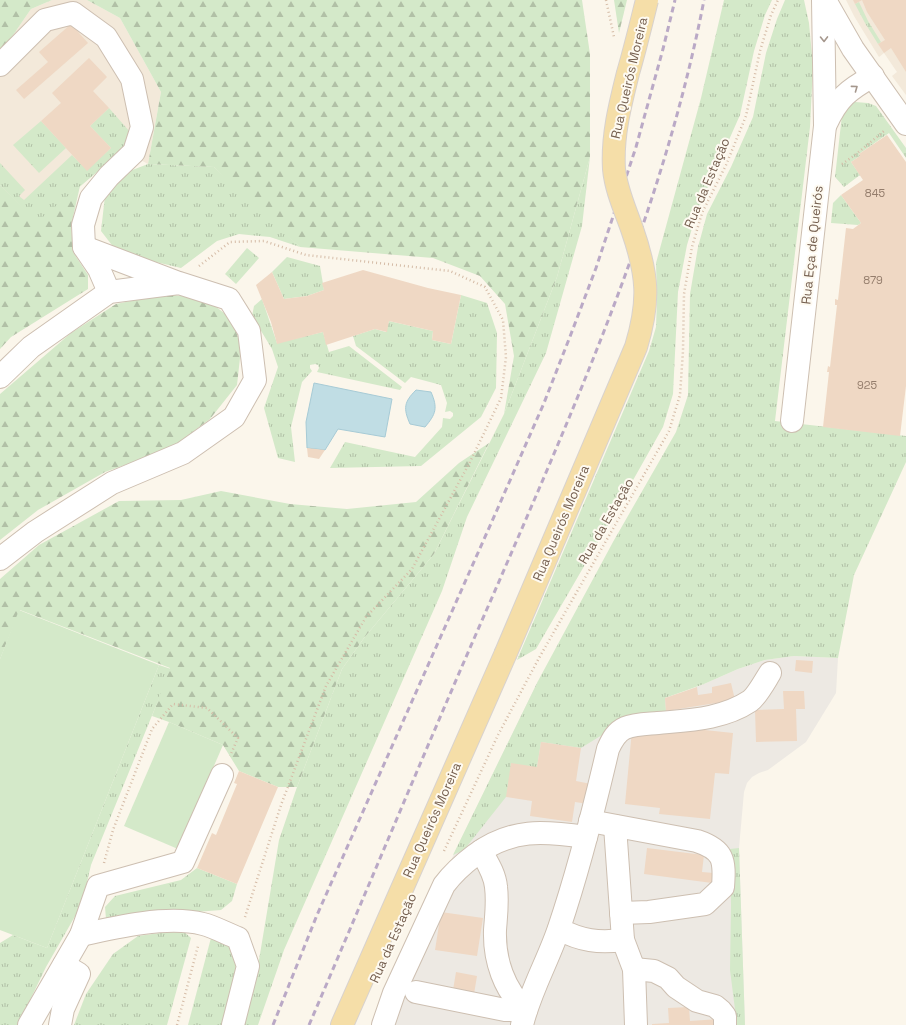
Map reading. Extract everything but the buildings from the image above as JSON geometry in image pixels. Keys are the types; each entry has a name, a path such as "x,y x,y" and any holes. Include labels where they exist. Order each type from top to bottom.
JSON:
{"main road":[{"name":"Rua Queirós Moreira","path":"346,1024 636,348 643,324 646,298 645,278 640,255 617,184 614,169 614,144 619,111 647,0"}],"street":[{"name":"Rua Eça de Queirós","path":"824,0 853,49 873,76 897,126"},
{"name":"Rua Eça de Queirós","path":"792,421 825,126 824,0"},
{"path":"0,65 45,20 73,13 106,37 132,79 142,127 134,152 109,176 91,198 83,225 84,247 99,269 109,292"},
{"path":"824,69 830,67 853,49"},
{"path":"825,126 837,102 846,94 873,76"},
{"path":"0,559 36,532 112,483 183,453 234,417 256,380 249,331 229,299 179,283 84,247"},
{"path":"0,377 31,347 109,292 179,283"},
{"path":"524,1018 559,930 588,829 608,749 612,740 618,732 638,725 694,720 728,713 752,700 770,674"},
{"path":"29,1025 81,936 98,886 183,862 222,775"},
{"path":"615,826 624,940 634,969 636,1025"},
{"path":"383,1025 394,993 444,885 453,872 480,851 499,840 518,834 534,832 562,834 615,826 667,834 697,841 708,845 717,851 722,861 724,871 723,887 704,904 649,912 621,913"},
{"path":"480,851 493,875 496,886 498,901 495,932 496,951 499,964 509,991 516,1001 524,1018"},
{"path":"81,936 122,926 174,921 204,924 238,938 248,966 233,1025"},
{"path":"559,930 588,941 607,942 624,940"},
{"path":"60,1025 63,1009 79,974 64,965"},
{"path":"634,969 654,971 668,978 676,987 697,1000 715,1006 725,1016 725,1025"},
{"path":"416,992 505,1010 524,1018"}],"path":[{"path":"606,0 616,42"},
{"name":"Rua da Estação","path":"442,856 498,735 539,658 669,431 680,395 684,294 692,246 702,213 726,165 746,116 760,51 778,0"},
{"path":"839,166 897,126"},
{"path":"179,283 230,242 264,241 306,255 450,272 485,287 502,320 506,357 501,398 470,462 412,569 366,617 326,686 281,805 238,938"},
{"path":"98,886 113,830 152,729 173,704 207,708 238,738 222,775"},
{"path":"177,1025 204,924"}],"shaded area":[{"path":"52,0 87,0 120,18 161,92 148,164 122,150 37,223 0,185 0,54 31,9"},
{"path":"846,0 906,0 906,95 892,76 897,72 884,53 879,57"},
{"path":"794,656 838,658 836,693 806,742 768,770 752,777 747,783 744,792 739,848 745,1025 391,1025 388,990 538,681 668,698 738,669 765,660"}],"green space":[{"path":"0,0 52,0 31,9 0,54"},
{"path":"87,0 582,0 590,54 590,157 557,277 504,414 514,356 505,304 480,276 433,258 300,247 255,208 214,167 148,164 161,92 120,18"},
{"path":"614,0 627,0 619,33"},
{"path":"724,0 772,0 765,15 754,51 740,115 697,212 687,245 678,292 673,394 663,427 536,649 517,660 649,351 656,327 656,263 701,98"},
{"path":"785,0 804,0 809,23 813,66 810,127 775,421 906,436 906,462 854,575 838,658 794,656 765,660 665,698 666,711 625,720 581,748 541,742 537,767 506,797 464,850 453,855 538,681 613,542 676,432 688,395 690,294 698,247 707,214 731,167 753,117 766,53"},
{"path":"859,2 868,21 881,42 878,44 855,4"},
{"path":"855,102 868,103 876,106 906,148 906,158 889,133 859,154 860,156 851,162 860,175 844,187 835,177 842,115 850,105"},
{"path":"109,108 130,132 123,150 37,223 0,185 0,163 25,190 19,196 24,200 72,155 87,170 111,148 90,126"},
{"path":"41,121 66,148 39,173 13,145"},
{"path":"590,157 582,226 546,353 467,517 442,591 284,950 258,1025 242,1025 258,966 279,840 297,787 342,669 364,638 434,554 504,414 557,277"},
{"path":"148,164 214,167 300,247 270,237 239,234 217,241 181,268 118,253 101,231 105,196 122,174"},
{"path":"0,185 37,222 80,186 71,226 73,252 88,275 88,289 11,337 0,349"},
{"path":"841,195 861,223 858,225 831,223 833,203"},
{"path":"247,248 259,258 236,284 225,274"},
{"path":"287,257 320,266 324,290 307,296 284,299 272,272"},
{"path":"165,294 206,299 233,320 241,349 237,385 210,419 170,449 105,472 38,510 0,540 0,394 71,333 116,304"},
{"path":"461,295 487,303 497,333 496,388 481,417 421,466 330,468 345,442 415,457 442,427 443,418 450,419 453,416 453,413 450,411 445,412 447,403 441,385 411,377 405,383 356,346 353,336 375,329 386,332 389,321 433,331 432,340 451,344"},
{"path":"262,299 277,343 323,332 329,352 349,346 402,387 400,390 317,372 319,368 318,365 310,365 312,371 302,382 291,427 295,462 278,458 264,408 278,367 272,349 252,316 254,306"},
{"path":"489,443 434,554 364,638 342,669 297,787 278,787 239,771 223,745 152,716 170,668 20,610 0,659 0,579 39,545 119,501 181,500 221,491 290,504 347,509 416,502 459,463"},
{"path":"19,610 159,665 47,948 0,930 0,659"},
{"path":"159,665 171,669 91,865 82,904 46,967 18,1025 0,1025 0,943 13,935 47,948"},
{"path":"169,722 223,745 178,849 124,826"},
{"path":"739,848 745,1025 737,1025 730,970 730,849"},
{"path":"197,868 237,884 232,901 221,910 106,919 105,907 115,896 181,880"},
{"path":"182,930 191,938 167,1025 74,1025 86,994 113,954 138,936"},
{"path":"212,934 225,941 235,953 238,972 222,1025 188,1025"}],"water":[{"path":"314,383 392,399 385,437 338,429 325,450 307,448 306,422"},
{"path":"416,390 431,392 435,402 434,414 425,427 410,424 406,414 407,402"}],"railway":[{"path":"273,1025 317,915 544,403 596,268 636,147 675,0"},
{"path":"309,1025 556,448 615,302 642,228 666,153 687,77 704,0"}]}
